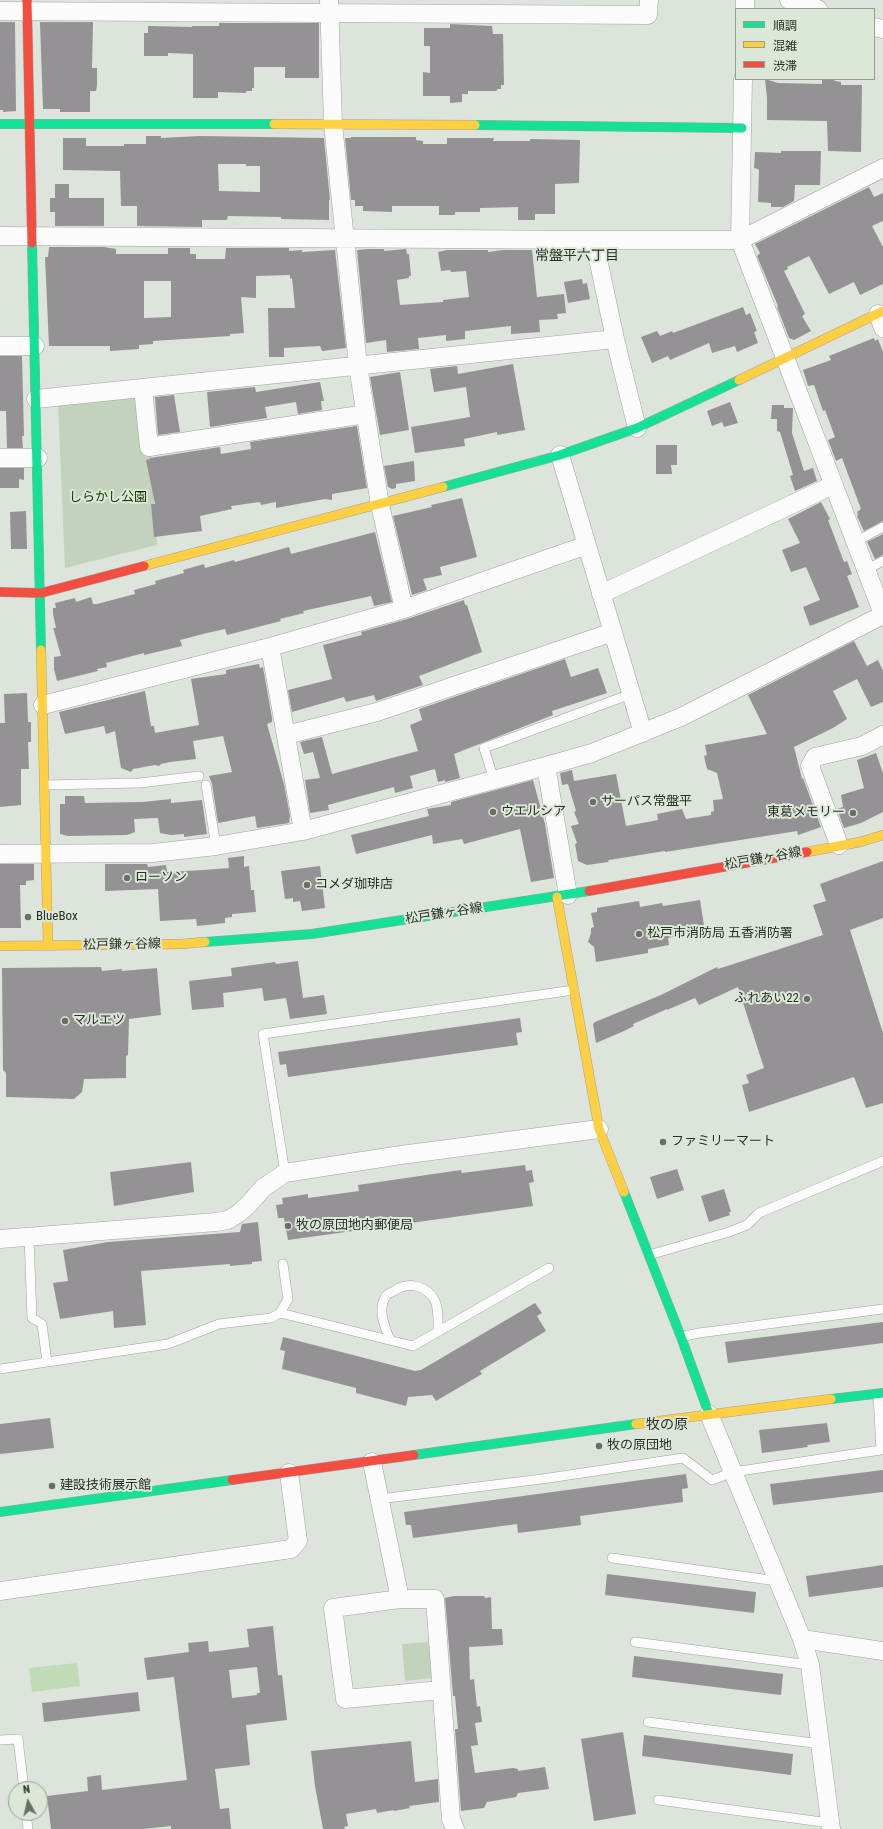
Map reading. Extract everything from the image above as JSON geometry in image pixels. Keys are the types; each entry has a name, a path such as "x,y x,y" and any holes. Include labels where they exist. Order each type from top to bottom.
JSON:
{"street":[{"path":"0,11 28,5 329,6 648,15 649,0"},
{"path":"789,0 815,8"},
{"path":"28,5 48,945"},
{"path":"329,6 333,124 358,366 380,505 404,609"},
{"path":"0,854 153,853 216,846 303,832 546,766 592,753 681,717 883,614 854,542 740,240 743,80"},
{"path":"0,124 333,124 742,128"},
{"path":"0,236 740,240 883,168"},
{"path":"594,240 615,339 637,428"},
{"path":"0,592 41,593 380,505 560,455 637,428 785,359 881,318"},
{"path":"36,399 615,339"},
{"path":"0,346 35,346"},
{"path":"143,388 150,447 366,414"},
{"path":"560,455 643,733"},
{"path":"0,458 38,458"},
{"path":"601,594 833,485"},
{"path":"43,705 270,647 404,609 587,545"},
{"path":"286,736 377,712 613,632"},
{"path":"270,647 303,832"},
{"path":"839,845 810,766 815,757 862,746 883,735"},
{"path":"546,766 574,990 599,1129 681,1337 709,1414 802,1639 810,1665 831,1826"},
{"name":"松戸鎌ヶ谷線","path":"0,946 181,944 312,934 563,896 860,842 883,834"},
{"path":"0,1239 228,1220 250,1204 263,1188 285,1174 402,1156 599,1129"},
{"path":"0,1512 372,1462 709,1414 880,1394"},
{"path":"372,1462 400,1599"},
{"path":"0,1591 291,1549 298,1541 289,1473"},
{"path":"441,1690 345,1699 333,1608 400,1599 435,1599 451,1819 455,1829"},
{"path":"802,1639 883,1651"}],"lane":[{"path":"854,542 883,528"},
{"path":"866,570 883,561"},
{"path":"494,780 484,748 631,694"},
{"path":"45,785 140,783 199,776"},
{"path":"206,785 216,846"},
{"path":"285,1174 263,1034 574,990"},
{"path":"648,1255 729,1232 747,1225 758,1212 883,1161"},
{"path":"29,1237 32,1318 42,1324 47,1362"},
{"path":"0,1369 168,1344 219,1324 271,1318 280,1313 288,1298 283,1264"},
{"path":"280,1313 413,1346 549,1268"},
{"path":"390,1340 384,1328 381,1313 386,1296 399,1287 414,1285 427,1290 436,1302 438,1332"},
{"path":"681,1337 698,1332 883,1309"},
{"path":"379,1500 542,1479 682,1458 712,1480 733,1472 881,1450 880,1394"},
{"path":"612,1558 777,1581"},
{"path":"635,1642 810,1665"},
{"path":"648,1722 821,1744"},
{"path":"0,1740 18,1739 23,1781"},
{"path":"658,1800 831,1826"}],"green space":[{"name":"しらかし公園","path":"147,392 157,545 65,568 58,403"},
{"path":"430,1642 433,1678 405,1681 402,1644"}],"shaded area":[{"path":"77,1663 80,1686 32,1692 29,1668"}],"building":[{"path":"0,22 15,22 16,111 3,112 3,110 0,110"},
{"path":"40,22 93,22 92,68 97,68 97,86 96,91 90,91 90,112 60,112 60,109 43,109"},
{"path":"219,23 319,23 319,78 285,78 285,67 254,67 254,88 252,88 252,91 246,91 246,93 218,92 218,98 193,98 193,54 168,53 168,56 144,56 144,33 148,33 148,26 219,26"},
{"path":"450,24 492,26 493,34 503,34 504,85 501,85 501,89 497,89 497,91 468,91 468,94 462,94 462,102 450,103 450,96 423,96 423,72 430,73 430,46 424,46 424,28 450,28"},
{"path":"765,80 778,83 822,84 822,80 834,80 841,82 841,85 862,85 861,152 828,151 827,121 767,120"},
{"path":"146,136 161,136 161,138 200,136 324,138 330,200 329,220 228,216 227,220 202,220 202,227 137,226 137,206 121,206 120,171 63,170 63,138 86,138 86,146 124,146 124,144 146,144","holes":["218,164 246,164 246,166 260,166 260,192 219,191"]},
{"path":"416,137 416,140 423,141 423,144 447,144 447,138 494,138 493,141 530,141 530,139 580,140 579,183 555,184 555,214 535,214 535,220 518,220 518,207 480,208 480,212 455,212 455,215 439,215 439,206 392,206 392,212 363,211 363,206 355,206 355,200 351,200 345,138"},
{"path":"781,151 821,151 820,185 795,185 794,201 783,207 771,207 771,203 758,202 759,170 754,168 755,152 781,153"},
{"path":"55,184 69,184 69,198 104,198 104,226 55,226 55,212 50,212 50,198 55,198"},
{"path":"869,187 874,197 883,193 883,221 872,226 883,247 883,284 860,295 854,282 829,294 809,256 787,267 788,269 784,271 805,314 802,316 811,331 794,340 789,338 777,307 778,306 757,256 760,253 755,244"},
{"path":"49,247 104,247 116,249 116,254 168,254 168,248 190,248 190,254 196,254 196,259 225,259 226,248 289,248 289,251 302,250 302,252 335,250 346,348 322,351 320,346 284,348 284,357 269,357 268,308 295,308 292,278 290,279 290,275 256,276 256,298 241,297 244,333 230,334 230,336 153,341 153,344 139,345 139,349 110,351 110,346 49,346 45,257 48,257","holes":["144,281 171,281 171,317 144,318"]},
{"path":"384,249 384,251 406,249 407,254 409,254 411,276 409,276 409,278 397,280 400,305 443,302 443,300 469,297 466,271 441,271 438,252 447,250 488,250 488,252 503,250 532,250 537,297 564,294 566,313 557,314 558,319 539,320 540,332 511,334 511,326 465,331 465,339 446,341 446,335 418,338 419,349 387,352 386,340 366,343 357,250"},
{"path":"582,279 583,284 587,283 590,299 568,303 564,282"},
{"path":"743,307 746,315 750,313 757,331 754,332 758,343 737,352 735,346 712,353 709,343 670,360 668,356 652,363 641,337 657,331 660,336 672,331 673,333"},
{"path":"874,338 875,341 878,339 883,352 883,521 864,531 857,516 857,512 861,509 842,458 836,461 828,440 835,437 825,410 823,411 814,385 808,386 803,370 831,360 829,356"},
{"path":"0,356 22,356 23,448 7,448 6,411 0,411"},
{"path":"513,364 525,430 497,435 497,432 464,439 465,446 415,453 411,427 470,417 466,387 434,392 430,369 457,366 458,374"},
{"path":"400,372 409,430 380,435 370,377"},
{"path":"320,382 324,401 321,401 322,410 298,414 296,402 265,407 267,418 210,427 207,392 255,387 256,392"},
{"path":"174,395 180,432 158,435 155,397"},
{"path":"730,402 738,423 724,427 722,422 712,426 707,411"},
{"path":"772,405 784,405 784,408 793,408 792,433 804,471 813,468 817,481 795,491 790,476 793,475 780,432 777,431 777,419 771,419"},
{"path":"357,426 367,488 332,494 332,500 325,499 276,508 276,502 261,505 260,502 231,506 232,509 200,516 202,531 154,537 151,504 155,504 146,460 150,458 220,447 221,454 251,449 250,442"},
{"path":"656,445 677,445 677,465 671,465 672,474 656,474"},
{"path":"414,461 415,481 396,484 396,488 392,489 388,487 384,466"},
{"path":"0,468 24,468 24,480 19,479 19,488 0,488"},
{"path":"462,498 477,557 440,567 442,575 423,579 427,590 412,595 393,516"},
{"path":"821,502 830,519 828,520 844,562 847,561 852,574 847,576 859,607 810,626 803,607 820,600 806,567 791,572 782,550 800,543 788,519"},
{"path":"26,511 27,549 11,549 10,512"},
{"path":"375,532 392,602 374,606 371,596 303,611 304,613 280,619 281,621 227,635 225,629 207,633 180,640 182,646 144,655 144,653 106,663 107,667 97,669 98,671 57,681 54,669 54,657 61,656 53,628 56,628 53,614 53,608 56,608 55,603 75,598 76,602 91,597 93,604 97,604 135,594 134,590 156,584 155,581 184,573 183,570 204,564 205,568 234,560 235,562 289,547 291,554"},
{"path":"883,534 883,555 875,559 867,542"},
{"path":"464,600 482,652 419,676 423,685 376,701 374,695 346,702 344,697 292,712 288,690 332,679 323,645 362,635 361,632 407,619"},
{"path":"854,641 867,666 878,660 883,671 883,702 871,707 857,679 833,691 847,719 833,728 794,747 802,779 803,778 821,827 798,835 797,831 609,860 608,862 587,865 578,861 575,844 577,843 571,826 579,824 574,812 576,811 568,784 562,785 560,773 572,770 574,781 616,774 626,826 658,820 657,814 682,809 686,819 711,815 711,812 714,811 713,800 723,799 717,773 707,769 704,756 707,755 705,745 767,734 748,695"},
{"path":"565,659 571,677 598,668 607,693 552,711 553,715 454,754 460,778 445,782 445,780 438,782 435,769 410,776 413,788 395,793 394,787 328,805 329,810 310,813 305,780 320,778 313,752 304,754 300,742 322,737 332,774 418,751 410,725 422,720 419,709"},
{"path":"259,664 260,668 263,667 272,718 272,722 267,724 284,784 290,816 289,823 257,828 255,816 218,823 212,784 209,776 232,772 223,736 193,741 196,759 133,769 131,772 121,768 115,731 106,734 104,726 65,734 59,712 145,691 151,726 154,726 155,733 199,725 191,679 226,674 226,670"},
{"path":"27,693 28,722 31,722 31,742 28,742 29,769 21,769 21,805 0,807 0,723 5,723 4,694"},
{"path":"876,753 883,773 883,812 861,823 844,828 837,809 843,807 841,795 864,788 857,760"},
{"path":"533,780 545,824 554,878 531,882 520,829 464,844 462,839 433,844 432,835 356,854 351,835 429,816 427,809 451,805 451,802"},
{"path":"65,796 84,796 85,803 143,802 171,799 171,803 202,800 207,834 184,837 184,834 171,835 160,833 158,818 134,819 135,832 127,835 68,836 60,834 60,804 65,804"},
{"path":"244,856 244,867 249,866 251,890 254,890 256,912 232,914 232,917 225,918 225,923 197,926 196,919 160,921 158,889 105,891 105,864 147,864 148,867 166,865 167,872 203,870 229,868 228,858"},
{"name":"ふれあい22","path":"883,861 883,918 850,930 883,1033 883,1103 866,1108 854,1077 749,1112 742,1085 749,1083 746,1075 764,1068 738,987 699,1005 695,998 667,1009 633,1024 634,1026 624,1031 596,1043 593,1024 595,1022 661,995 717,967 718,969 823,935 813,905 826,901 820,884"},
{"path":"0,864 34,864 34,880 26,881 26,885 20,885 21,928 0,928"},
{"path":"320,866 325,908 302,911 300,901 293,902 293,898 285,899 281,871"},
{"path":"700,900 704,926 685,930 685,934 668,938 669,945 648,949 648,953 596,962 594,947 588,942 591,928 594,927 591,913 597,912 597,908 639,901 640,907 662,903 663,906"},
{"path":"298,961 303,998 324,995 327,1014 290,1019 286,998 264,1001 262,988 223,993 224,1007 192,1010 189,981 232,976 231,968 275,962 276,964"},
{"path":"101,967 102,971 157,968 161,1015 129,1019 126,1078 84,1079 82,1092 74,1099 6,1097 6,1073 3,1070 2,968"},
{"path":"520,1018 522,1032 516,1033 518,1045 288,1077 286,1064 280,1065 278,1052"},
{"path":"191,1162 194,1192 114,1206 110,1172"},
{"path":"525,1165 526,1171 532,1170 534,1182 529,1183 533,1206 288,1240 284,1218 278,1218 276,1205 283,1204 282,1198 308,1194 308,1198 359,1191 358,1185 461,1170 462,1173"},
{"path":"677,1169 684,1190 657,1199 650,1177"},
{"path":"724,1189 731,1212 729,1212 730,1215 709,1222 701,1196"},
{"path":"258,1222 262,1261 252,1262 252,1264 230,1266 230,1264 141,1271 146,1325 114,1328 113,1311 60,1319 53,1283 68,1281 63,1250 108,1242 240,1232 242,1224"},
{"path":"535,1303 542,1313 537,1316 546,1331 480,1371 482,1374 436,1401 432,1395 408,1397 406,1406 356,1393 356,1388 282,1369 285,1351 280,1350 283,1337 415,1371 421,1370"},
{"path":"883,1322 883,1343 728,1363 725,1342"},
{"path":"50,1418 54,1448 0,1454 0,1424"},
{"path":"827,1423 830,1442 807,1445 808,1447 762,1453 759,1430"},
{"path":"883,1470 883,1492 773,1505 770,1484"},
{"path":"686,1474 688,1488 682,1489 683,1502 580,1516 581,1525 518,1533 517,1524 413,1538 411,1525 406,1525 404,1512"},
{"path":"883,1565 883,1587 809,1597 806,1576"},
{"path":"607,1574 756,1592 754,1613 605,1595"},
{"path":"454,1596 491,1597 492,1629 502,1629 503,1645 469,1647 470,1680 474,1679 477,1707 480,1706 482,1722 475,1723 478,1745 471,1746 475,1773 513,1768 518,1769 518,1771 545,1767 549,1789 518,1793 516,1797 487,1802 484,1808 461,1811 455,1729 458,1729 455,1696 453,1696 445,1598"},
{"path":"273,1626 278,1675 282,1675 287,1720 246,1725 250,1765 215,1769 220,1809 229,1808 231,1829 171,1829 171,1826 144,1829 51,1829 48,1796 88,1791 87,1777 101,1775 102,1790 187,1780 174,1677 147,1680 144,1658 189,1652 188,1643 208,1641 209,1652 249,1647 247,1629","holes":["257,1667 260,1693 257,1693 257,1695 232,1698 229,1670"]},
{"path":"634,1656 783,1674 781,1695 632,1677"},
{"path":"138,1692 140,1711 44,1722 42,1703"},
{"path":"623,1732 636,1814 594,1821 581,1739"},
{"path":"644,1735 793,1754 791,1775 642,1756"},
{"path":"411,1741 415,1782 438,1779 439,1802 409,1806 410,1808 394,1811 377,1813 376,1809 346,1814 348,1826 344,1827 345,1829 323,1829 315,1786 311,1751"}],"traffic: fast":[{"path":"0,124 274,124"},
{"path":"475,125 742,128"},
{"path":"32,243 41,650"},
{"path":"443,487 560,455 637,428 739,380"},
{"path":"205,942 312,934 589,891"},
{"path":"624,1192 681,1337 709,1414"},
{"path":"831,1399 883,1393"},
{"path":"414,1455 636,1424"},
{"path":"0,1512 232,1480"}],"traffic: slow":[{"path":"274,124 475,125"},
{"path":"739,380 883,311"},
{"path":"144,566 443,487"},
{"path":"41,650 48,945"},
{"path":"807,852 860,842 883,835"},
{"path":"557,897 599,1129 624,1192"},
{"path":"0,946 181,944 205,942"},
{"path":"636,1424 831,1399"}],"traffic: jam":[{"path":"27,0 32,243"},
{"path":"0,592 41,593 144,566"},
{"path":"589,891 807,852"},
{"path":"232,1480 414,1455"}],"place":[{"name":"サーパス常盤平","path":"593,802"},
{"name":"ウエルシア","path":"493,812"},
{"name":"東葛メモリー","path":"853,813"},
{"name":"ローソン","path":"127,878"},
{"name":"コメダ珈琲店","path":"307,885"},
{"name":"BlueBox","path":"28,917"},
{"name":"松戸市消防局 五香消防署","path":"639,934"},
{"name":"ふれあい22","path":"807,999"},
{"name":"マルエツ","path":"65,1021"},
{"name":"ファミリーマート","path":"663,1142"},
{"name":"牧の原団地内郵便局","path":"288,1226"},
{"name":"牧の原団地","path":"599,1446"},
{"name":"建設技術展示館","path":"52,1486"}],"district":[{"name":"常盤平六丁目","path":"577,256"},
{"name":"牧の原","path":"667,1425"}]}
